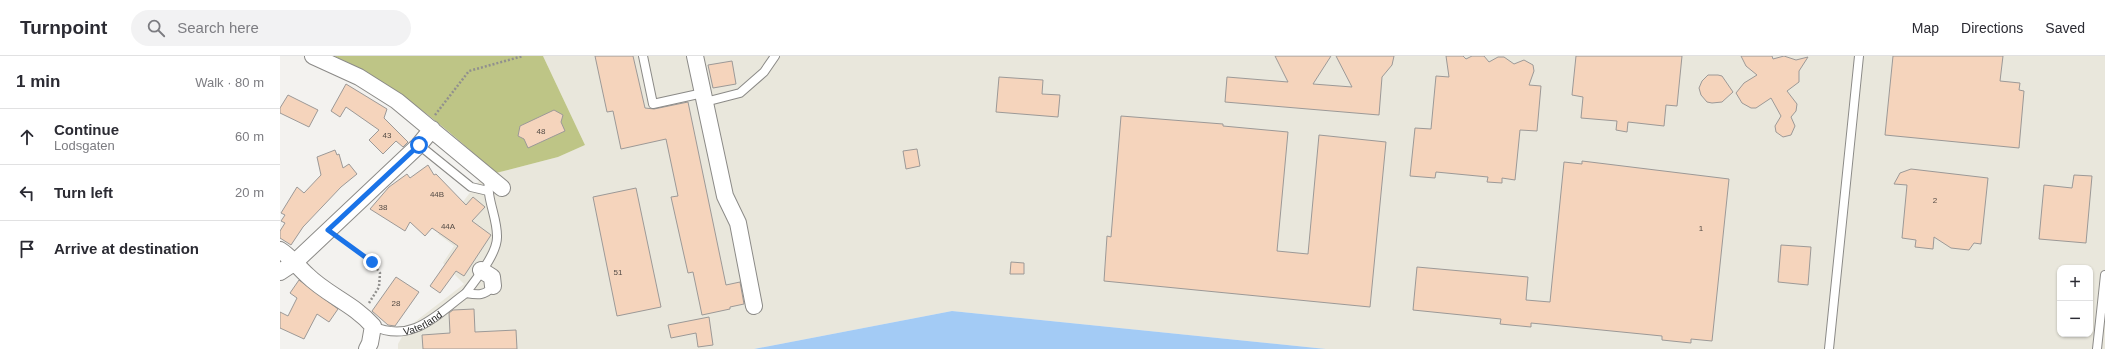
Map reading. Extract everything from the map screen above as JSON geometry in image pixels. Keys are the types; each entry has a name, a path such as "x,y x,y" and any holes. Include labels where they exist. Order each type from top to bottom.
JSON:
{"street":[{"path":"313,56 359,77 397,102 430,127 493,185"},
{"path":"695,56 725,196 738,223 754,306"},
{"path":"280,272 295,262 419,145 430,127"},
{"path":"280,250 295,262 307,276 362,313 372,326 370,343 367,349"},
{"path":"481,270 492,277 494,286"}],"lane":[{"path":"643,56 653,104 740,93 764,72 775,56"},
{"path":"1829,349 1860,56"},
{"path":"419,145 471,187 493,185"},
{"name":"Vaterland","path":"372,326 382,330 400,333 409,331 424,323 466,293 493,252 497,238 493,185"},
{"path":"2097,349 2105,275"},
{"path":"466,293 484,294 494,286"}],"path":[{"path":"430,127 469,71 523,56"},
{"path":"328,230 372,262 380,272 379,287 362,313"}],"shaded area":[{"path":"543,56 2105,56 2105,349 1326,349 952,311 754,349 398,349 398,344 407,328 464,284 443,263 454,246 438,234 479,181 496,173 558,157 585,145"}],"green space":[{"path":"334,56 543,56 585,145 558,157 496,173 439,124 399,93 378,79"}],"water":[{"path":"952,311 1326,349 754,349"}],"building":[{"path":"595,56 633,56 645,108 654,109 688,102 726,285 740,282 744,304 730,307 730,309 702,315 693,272 688,273 671,197 678,196 666,139 621,149 613,111 607,112"},
{"path":"1275,56 1331,56 1313,84 1352,87 1336,56 1394,56 1392,65 1382,77 1379,115 1225,102 1227,77 1288,82"},
{"path":"1446,56 1463,56 1466,59 1472,56 1484,56 1489,62 1498,57 1504,57 1514,64 1524,60 1533,65 1534,71 1529,85 1541,86 1537,131 1520,130 1515,180 1502,178 1502,183 1487,182 1488,177 1436,172 1435,178 1410,176 1415,128 1431,129 1436,76 1449,77"},
{"path":"1576,56 1682,56 1677,106 1666,105 1664,126 1628,122 1627,132 1616,130 1617,121 1581,118 1583,97 1572,95"},
{"path":"1741,56 1772,56 1773,59 1784,56 1796,60 1808,57 1799,71 1799,82 1787,91 1797,104 1796,111 1791,117 1795,126 1791,135 1783,137 1776,132 1775,126 1781,116 1771,98 1756,108 1751,108 1742,103 1736,93 1744,83 1757,75 1746,66"},
{"path":"1893,56 2003,56 2000,81 2020,83 2019,90 2024,91 2019,148 1885,135"},
{"path":"732,61 736,84 713,88 708,65"},
{"path":"1708,75 1722,76 1733,92 1722,102 1707,102 1701,95 1699,88 1702,81"},
{"path":"999,77 1043,80 1042,94 1060,95 1058,117 996,112"},
{"path":"346,84 387,109 384,118 408,142 403,147 396,141 383,154 369,140 379,130 346,107 340,117 331,111"},
{"path":"288,95 318,110 309,127 280,113 280,108"},
{"path":"554,110 563,115 561,122 565,131 528,148 524,139 518,136 520,126"},
{"path":"1121,116 1223,124 1223,126 1288,132 1277,251 1308,254 1319,135 1386,142 1370,307 1104,281 1107,236 1111,237"},
{"path":"917,149 920,166 906,169 903,151"},
{"path":"335,150 337,155 339,154 343,168 349,164 357,174 341,187 303,227 291,245 280,238 280,231 285,223 281,221 285,215 281,213 297,187 304,193 321,175 317,157"},
{"path":"1582,161 1729,179 1712,341 1691,339 1691,343 1662,340 1662,336 1531,323 1531,327 1500,324 1501,319 1413,310 1417,267 1528,277 1526,300 1550,302 1564,162 1582,164"},
{"path":"428,165 434,175 436,174 466,205 473,197 485,207 472,221 491,235 464,276 456,271 440,293 430,286 458,246 432,228 425,236 410,222 405,231 370,209 389,187 407,174 410,178"},
{"path":"1911,169 1988,178 1981,244 1974,243 1969,250 1951,248 1934,237 1933,249 1915,247 1916,240 1902,238 1907,185 1894,184 1900,173"},
{"path":"2074,175 2092,176 2086,243 2039,239 2044,185 2072,188"},
{"path":"636,188 661,307 617,316 593,197"},
{"path":"1781,245 1811,247 1808,285 1778,282"},
{"path":"1011,262 1024,263 1024,274 1010,274"},
{"path":"396,277 419,292 395,326 388,325 372,311"},
{"path":"299,280 338,309 329,322 317,314 304,339 280,328 280,312 288,316 297,298 290,293"},
{"path":"474,309 475,332 516,330 517,349 423,349 422,335 450,333 449,313 453,310"},
{"path":"709,317 713,345 698,347 696,333 671,338 668,325"}],"route":[{"path":"372,262 328,230 419,145"}]}
